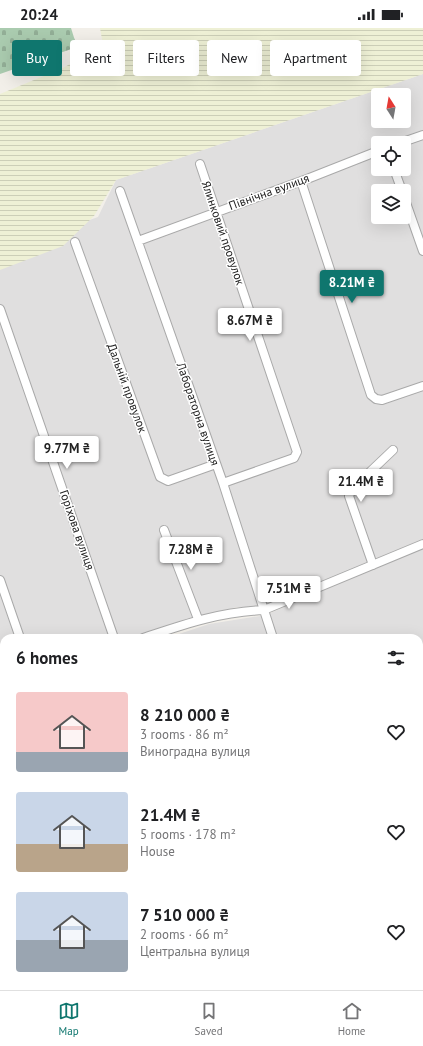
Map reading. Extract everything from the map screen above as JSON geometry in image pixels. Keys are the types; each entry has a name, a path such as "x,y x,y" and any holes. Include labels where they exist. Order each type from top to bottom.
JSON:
{"street":[{"path":"411,139 423,135"},
{"name":"Північна вулиця","path":"138,241 371,154"},
{"name":"Ялинковий провулок","path":"200,164 297,452 294,458 223,483"},
{"path":"301,181 371,395 376,399 382,400 423,386"},
{"name":"Лабораторна вулиця","path":"120,191 223,483 272,634"},
{"path":"411,217 423,251"},
{"name":"Дальній провулок","path":"75,242 160,477 168,481 216,464"},
{"name":"Горіхова вулиця","path":"0,309 113,634"},
{"path":"373,565 349,496 352,489 393,450"},
{"path":"164,530 198,620"},
{"path":"155,634 198,620 240,611 264,610 423,544"},
{"path":"0,580 19,634"}],"shaded area":[{"path":"423,74 423,539 263,607 237,607 196,617 147,634 0,634 0,252 98,217 116,180 371,92 371,128 411,128 411,88 382,88"},
{"path":"423,545 423,634 179,634 209,624 266,615"}],"green space":[{"path":"0,28 71,28 75,40 70,40 70,49 62,52 62,40 12,40 12,70 0,74"},
{"path":"100,28 423,28 423,74 382,88 371,88 371,92 116,180 94,216 63,246 0,270 0,94 44,76 62,76 62,68 70,64 70,76 125,76 125,40 102,40"}]}
